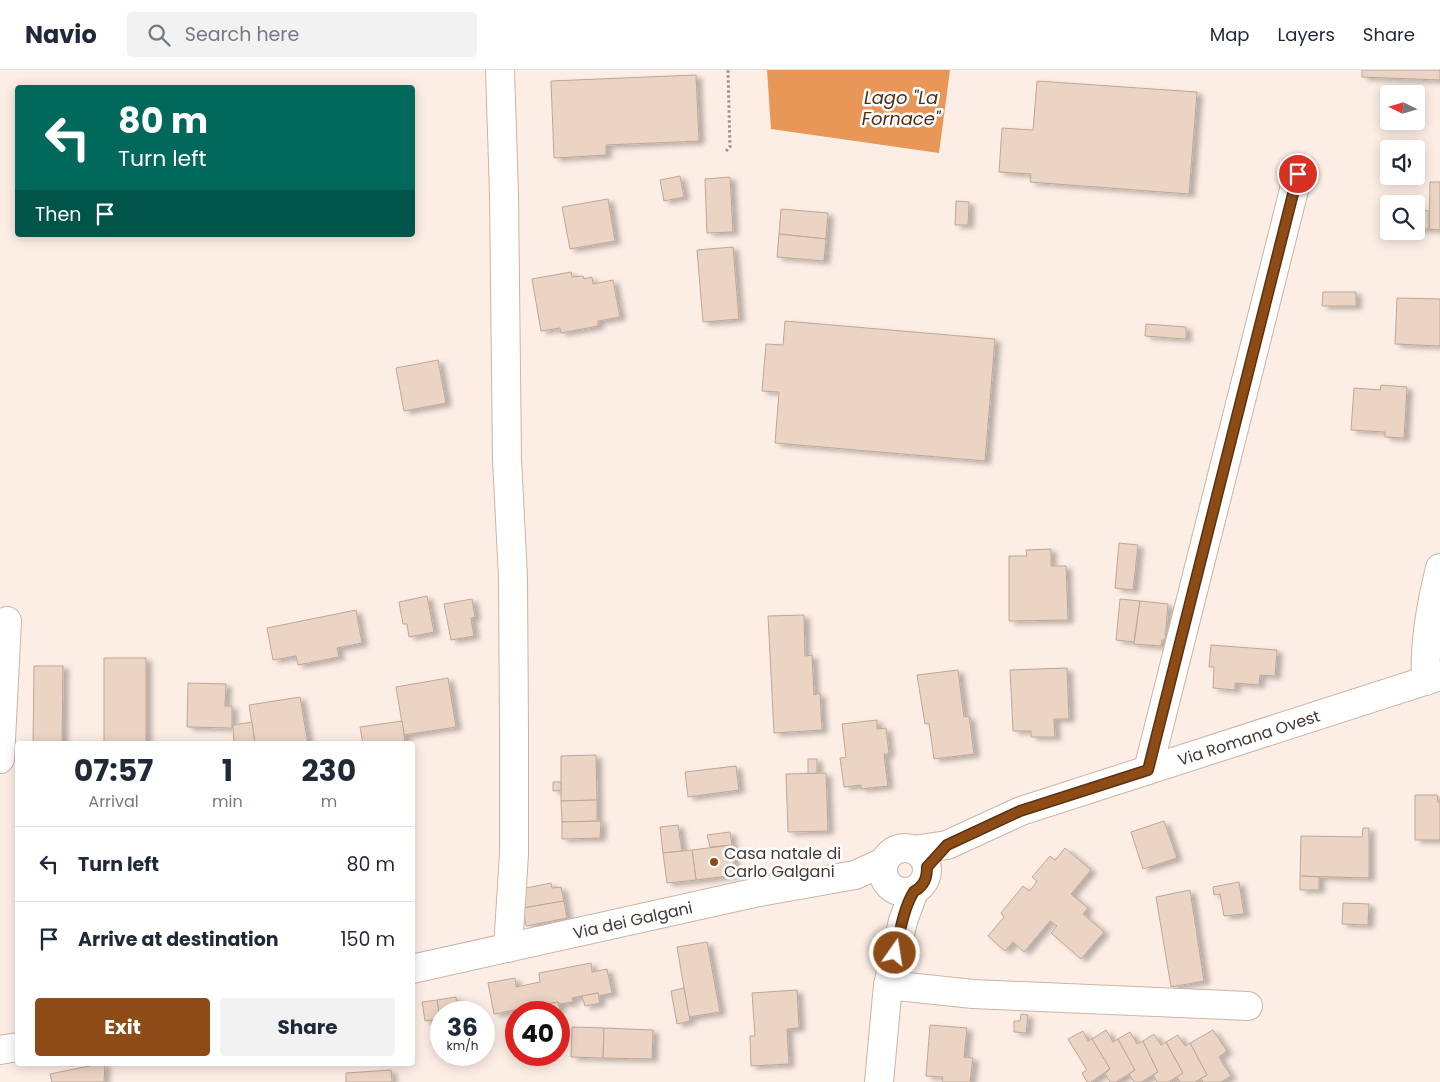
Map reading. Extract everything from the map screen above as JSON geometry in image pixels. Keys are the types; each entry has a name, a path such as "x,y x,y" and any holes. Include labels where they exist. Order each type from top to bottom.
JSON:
{"street":[{"path":"500,70 504,194 507,459 512,578 514,710 514,854 508,948"},
{"path":"1148,770 1298,174"},
{"path":"1433,678 1425,661 1430,610 1440,568"},
{"path":"0,759 7,621"},
{"name":"Via Romana Ovest","path":"879,1082 888,985 903,921 893,880 920,887 925,881 927,874 921,858 1020,811 1433,678"},
{"path":"893,880 888,856 900,848 921,858"},
{"name":"Via dei Galgani","path":"415,968 754,893 855,875 893,880"},
{"path":"888,985 973,994 1248,1006"},
{"path":"0,1050 15,1048"}],"path":[{"path":"726,152 730,147 728,70"}],"water":[{"name":"Lago \"La Fornace\"","path":"767,70 950,70 939,153 771,129"}],"building":[{"path":"1362,70 1440,70 1440,80 1362,77"},
{"path":"696,75 699,141 606,145 606,155 554,158 551,81"},
{"path":"1037,81 1197,92 1189,194 1030,182 1031,174 999,172 1002,128 1033,130"},
{"path":"680,176 684,197 664,201 660,180"},
{"path":"730,177 733,232 707,233 705,179"},
{"path":"1430,182 1440,182 1440,230 1429,229"},
{"path":"608,199 615,241 570,249 562,207"},
{"path":"956,201 969,202 968,225 955,225"},
{"path":"781,209 828,213 826,239 779,234"},
{"path":"1425,211 1429,211 1429,229 1425,229"},
{"path":"779,234 826,239 824,261 777,257"},
{"path":"733,247 739,319 703,322 697,250"},
{"path":"571,272 572,277 583,276 584,279 592,277 593,284 613,280 620,317 598,321 598,326 561,333 560,328 541,331 532,279"},
{"path":"1323,292 1356,292 1356,306 1322,306"},
{"path":"1397,298 1440,299 1440,346 1395,344"},
{"path":"785,321 995,339 985,461 775,443 779,392 762,391 766,344 783,345"},
{"path":"1146,324 1186,327 1186,339 1145,336"},
{"path":"438,360 446,403 404,411 396,368"},
{"path":"1381,385 1407,387 1404,438 1385,437 1385,432 1351,430 1354,388 1380,390"},
{"path":"1119,543 1138,545 1133,590 1115,588"},
{"path":"1051,549 1051,566 1066,566 1068,620 1009,621 1009,556 1027,556 1026,550"},
{"path":"427,596 434,632 409,637 407,624 403,624 399,602"},
{"path":"472,599 475,617 471,618 474,636 451,640 444,604"},
{"path":"1120,599 1140,601 1134,642 1116,640"},
{"path":"1140,601 1168,604 1165,640 1162,640 1161,646 1134,644"},
{"path":"356,610 362,643 337,648 339,657 298,665 296,656 273,660 267,628"},
{"path":"804,615 805,656 812,655 814,695 820,693 822,730 774,733 768,616"},
{"path":"1211,645 1277,650 1275,676 1260,675 1259,685 1235,683 1235,690 1213,688 1214,667 1209,667"},
{"path":"104,658 146,658 146,741 104,741"},
{"path":"34,666 63,666 62,741 33,741"},
{"path":"1067,668 1069,719 1054,719 1055,737 1031,737 1031,731 1013,731 1010,670"},
{"path":"958,670 964,717 969,716 974,754 934,759 929,723 925,724 917,675"},
{"path":"448,678 456,727 404,735 396,687"},
{"path":"188,683 226,684 225,706 232,706 232,728 187,727"},
{"path":"300,697 307,741 255,741 249,705"},
{"path":"877,720 877,729 886,728 889,754 884,754 888,786 861,789 861,785 844,787 840,758 846,757 842,724"},
{"path":"402,721 405,741 362,741 360,727"},
{"path":"252,722 255,741 234,741 233,725"},
{"path":"596,755 597,800 561,801 561,756"},
{"path":"808,759 817,759 817,773 808,774"},
{"path":"736,766 739,790 688,797 685,772"},
{"path":"826,773 828,831 788,832 786,774"},
{"path":"553,782 561,782 561,790 553,791"},
{"path":"1415,795 1437,795 1438,802 1440,802 1440,840 1415,840"},
{"path":"597,800 597,821 562,822 561,801"},
{"path":"601,821 600,838 562,839 562,822"},
{"path":"1164,821 1177,858 1143,869 1131,832"},
{"path":"678,825 682,851 663,853 660,827"},
{"path":"1363,828 1369,828 1369,878 1300,876 1301,836 1362,837"},
{"path":"730,832 732,845 710,847 707,835"},
{"name":"Casa natale di Carlo Galgani","path":"732,845 735,875 696,880 692,850"},
{"path":"1065,848 1091,870 1071,894 1088,908 1083,914 1104,932 1081,959 1051,933 1057,926 1050,921 1024,952 1013,942 1005,951 988,936 1004,917 1001,913 1023,886 1030,891 1037,881 1032,877 1050,856 1055,860"},
{"path":"692,850 696,880 667,883 663,853"},
{"path":"1300,876 1319,877 1319,890 1300,890"},
{"path":"1239,882 1244,914 1224,916 1220,894 1214,895 1213,887"},
{"path":"551,883 552,888 561,887 564,901 523,908 521,889"},
{"path":"1190,890 1204,981 1171,987 1156,897"},
{"path":"564,901 567,918 526,926 523,908"},
{"path":"1343,903 1369,904 1368,925 1342,924"},
{"path":"707,942 720,1012 689,1017 677,947"},
{"path":"591,963 592,972 607,969 612,993 599,996 598,993 572,998 573,1002 570,1002 505,1001 505,1012 495,1014 495,1001 491,1001 488,983 515,978 516,987 540,982 539,973"},
{"path":"684,988 690,1021 677,1024 671,991"},
{"path":"797,990 799,1028 787,1029 789,1064 751,1066 750,1036 755,1036 752,993"},
{"path":"598,993 600,1003 585,1006 582,996"},
{"path":"456,997 457,1001 437,1001"},
{"path":"437,1000 430,1001 430,1020 425,1021 422,1002"},
{"path":"1021,1014 1028,1015 1026,1033 1014,1032 1014,1021 1020,1021"},
{"path":"930,1025 967,1028 964,1057 973,1058 970,1082 942,1082 943,1077 926,1076"},
{"path":"572,1027 604,1028 603,1058 571,1057"},
{"path":"604,1028 653,1030 652,1059 603,1058"},
{"path":"1106,1030 1113,1042 1118,1039 1135,1070 1116,1082 1110,1082 1105,1074 1110,1069 1092,1039"},
{"path":"1213,1030 1227,1051 1219,1057 1231,1076 1221,1082 1203,1082 1201,1078 1207,1075 1190,1043"},
{"path":"1083,1031 1088,1041 1092,1039 1110,1069 1091,1082 1087,1082 1082,1073 1087,1070 1068,1039"},
{"path":"1130,1032 1137,1044 1143,1041 1158,1072 1141,1082 1134,1082 1129,1074 1135,1070 1118,1039"},
{"path":"1154,1034 1161,1045 1166,1042 1183,1073 1168,1082 1157,1082 1153,1075 1158,1072 1143,1041"},
{"path":"1178,1035 1185,1046 1190,1043 1207,1075 1195,1082 1180,1082 1177,1077 1183,1073 1166,1042"},
{"path":"89,1066 105,1066 104,1082 52,1082 50,1074"},
{"path":"391,1070 392,1082 346,1082 346,1073"}],"place":[{"name":"Casa natale di Carlo Galgani","path":"714,862"}],"route":[{"path":"895,953 903,921 914,891 925,881 927,867 947,845 1020,811 1148,770 1298,174"}]}
